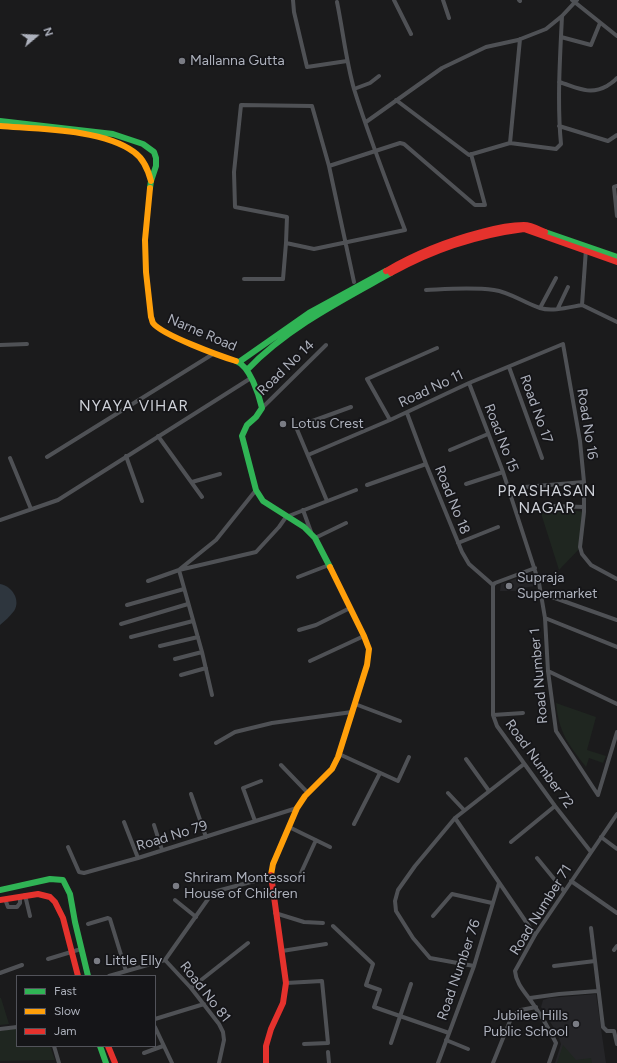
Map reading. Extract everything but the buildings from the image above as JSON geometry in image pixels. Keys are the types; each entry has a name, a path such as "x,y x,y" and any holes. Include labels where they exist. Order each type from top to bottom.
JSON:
{"main road":[{"name":"Narne Road","path":"0,121 112,134 143,144 154,152 156,166 151,181 145,240 146,272 153,323 163,331 213,354 239,362 247,370 259,394 262,408"},
{"name":"Narne Road","path":"0,126 80,134 118,143 134,151 140,157 147,168 151,181"},
{"path":"239,362 321,306 394,266 448,242 505,226 523,224 586,248 617,262"},
{"path":"247,370 262,354 318,314 406,265 448,247 496,234 524,230 617,256"},
{"path":"262,408 256,417 246,425 242,436 256,490 263,501 304,527 314,536 369,649 367,665 339,754 332,769 308,793 297,808 272,864 270,877 286,983 283,1003 271,1029 266,1046 266,1063"},
{"path":"0,890 50,879 63,880 68,888 88,975"},
{"path":"2,899 44,894 55,903 61,913 66,927 78,975"},
{"path":"100,1047 106,1063"},
{"path":"108,1047 115,1063"}],"street":[{"path":"293,0 294,12 307,67 347,61"},
{"path":"394,0 411,34"},
{"path":"442,0 449,18"},
{"path":"366,122 442,68 486,47 520,39 546,29 562,16 574,1 617,36"},
{"path":"286,243 314,248 405,230 354,89 347,61 338,2"},
{"path":"396,100 468,155 510,143 556,150 561,144 559,126 559,82 562,16"},
{"path":"561,36 591,45 600,23"},
{"path":"510,143 520,39"},
{"path":"354,89 370,83 379,76"},
{"path":"559,82 587,91 594,91 608,85 617,78"},
{"path":"244,279 283,279 287,217 235,207 234,172 241,105 312,106 330,166 354,282"},
{"path":"559,126 608,141 617,135"},
{"path":"330,166 400,143 404,144 475,205 485,205 472,154"},
{"path":"617,186 614,186 617,216"},
{"path":"582,305 586,248"},
{"path":"540,308 556,278"},
{"path":"558,308 568,286"},
{"path":"426,290 495,290 507,293 540,308 558,308 582,305 617,322"},
{"path":"0,345 27,344"},
{"name":"Road No 11","path":"308,455 407,413 469,383 563,344"},
{"name":"Road No 16","path":"563,344 580,441 584,482 584,507 580,547 582,554 591,565 617,579"},
{"name":"Road No 14","path":"262,408 326,345"},
{"path":"390,420 366,379 437,348"},
{"path":"46,457 213,354"},
{"name":"Road No 17","path":"509,367 542,458"},
{"path":"0,520 58,500 251,378"},
{"name":"Road No 15","path":"469,383 503,472 535,568"},
{"path":"327,501 296,427 351,407"},
{"name":"Road No 18","path":"407,413 458,543 469,564 493,585"},
{"path":"450,450 488,434"},
{"path":"158,436 202,497"},
{"path":"126,456 142,501"},
{"path":"10,458 31,509"},
{"path":"367,485 426,464"},
{"path":"466,484 503,472"},
{"path":"192,482 220,474"},
{"path":"525,487 584,482"},
{"path":"178,570 216,540 256,490"},
{"path":"148,581 178,570 256,552 286,517 356,490"},
{"path":"553,506 584,507"},
{"path":"303,510 314,536 346,524"},
{"path":"458,543 498,527"},
{"path":"298,577 329,565"},
{"path":"493,585 535,568"},
{"name":"Road Number 1","path":"535,568 545,618 548,671 556,731 598,795 617,732"},
{"path":"178,570 198,637 212,695"},
{"name":"Road Number 72","path":"493,585 493,715 497,726 555,806 591,852"},
{"path":"127,605 184,589"},
{"path":"552,597 617,620"},
{"path":"122,624 188,604"},
{"path":"299,630 316,625 350,608"},
{"path":"545,618 617,647"},
{"path":"131,637 193,621"},
{"path":"310,661 364,636"},
{"path":"160,646 198,637"},
{"path":"175,659 202,652"},
{"path":"181,675 206,668"},
{"path":"548,671 617,704"},
{"path":"355,704 400,721"},
{"path":"216,743 235,732 272,724 353,712"},
{"path":"493,715 523,713"},
{"path":"339,754 398,781 409,756"},
{"path":"466,759 489,791"},
{"path":"474,966 430,958 413,938 396,911 395,901 398,890 415,866 454,818 524,764"},
{"path":"281,765 308,793"},
{"path":"354,824 380,773"},
{"path":"255,821 243,788 261,781"},
{"path":"448,793 464,810"},
{"path":"191,794 206,837"},
{"path":"511,842 555,806"},
{"name":"Road No 79","path":"68,847 79,872 84,873 138,858 297,808"},
{"name":"Road Number 71","path":"549,1063 556,1044 536,1007 518,982 515,971 535,935 617,814"},
{"path":"454,818 535,935"},
{"path":"124,822 138,858"},
{"path":"154,825 162,850"},
{"path":"289,827 330,847"},
{"path":"601,837 617,849"},
{"path":"300,875 316,840"},
{"path":"537,858 564,891"},
{"path":"112,975 164,960 213,892 270,877"},
{"path":"571,881 617,913"},
{"name":"Road Number 76","path":"438,1063 474,966 499,883"},
{"path":"433,916 452,894 492,903"},
{"path":"2,899 8,907 17,907 23,896"},
{"path":"23,896 30,916"},
{"path":"175,900 196,917"},
{"path":"275,913 304,922 323,923"},
{"path":"88,924 108,918 110,919 126,971"},
{"path":"332,926 373,964 366,985 380,990 374,1007 449,1033"},
{"path":"591,928 603,1027 608,1031 616,1031 617,1044"},
{"path":"191,988 248,943"},
{"path":"282,951 326,944"},
{"path":"614,950 617,946"},
{"path":"48,959 81,949"},
{"name":"Road No 81","path":"164,960 191,988 219,1024 223,1032 224,1040 219,1063"},
{"path":"554,966 595,961"},
{"path":"0,972 22,965"},
{"path":"286,983 322,981 328,1043 304,1044"},
{"path":"391,1042 411,984"},
{"path":"530,998 598,991"},
{"path":"156,1019 204,1004"},
{"path":"493,1063 512,1016 521,1010 536,1007"},
{"path":"0,1029 16,1027"},
{"path":"156,1029 172,1063"},
{"path":"446,1040 468,1049"},
{"path":"144,1053 163,1046"},
{"path":"54,1047 59,1063"},
{"path":"328,1052 329,1063"}],"shaded area":[{"path":"539,507 586,512 582,546 559,570"},
{"path":"532,573 535,586 517,589 516,591 500,591 501,584"},
{"path":"0,584 12,591 16,598 16,607 0,625"},
{"path":"556,703 596,717 587,750 606,756 603,763 589,758 586,767 574,752 565,738 559,722"},
{"name":"Jubilee Hills Public School","path":"596,994 606,1063 555,1063 561,1044 557,1033 541,1007 543,1000 549,998"},
{"path":"1,998 9,1024 0,1025"},
{"path":"16,1028 16,1047 50,1047 55,1060 0,1061 0,1031"},
{"path":"563,1045 576,1060 591,1058 592,1063 557,1063"}],"traffic: fast":[{"path":"0,121 113,134 143,144 154,152 156,158 156,166 150,188"},
{"path":"545,232 617,257"},
{"path":"239,362 309,313 386,271"},
{"path":"247,370 279,341 297,328 315,316 391,273"},
{"path":"236,361 241,364 250,375 259,396 262,408 256,417 247,425 242,436 256,490 263,501 304,527 315,538 330,567"},
{"path":"0,890 50,879 63,880 70,894 88,975"},
{"path":"100,1047 106,1063"}],"traffic: slow":[{"path":"0,126 51,129 88,134 121,144 134,152 140,158 145,165 151,181"},
{"path":"150,188 145,240 146,272 153,323 158,328 179,339 236,361"},
{"path":"271,875 273,864 297,808 305,796 332,769 338,757 367,665 369,649 330,567"}],"traffic: jam":[{"path":"386,271 432,248 492,229 524,225 532,226 545,232"},
{"path":"391,273 423,257 473,239 524,229 617,262"},
{"path":"266,1063 266,1046 271,1029 283,1003 286,983 271,875"},
{"path":"0,900 38,894 50,897 55,902 63,918 78,975"},
{"path":"108,1047 115,1063"}],"place":[{"name":"Mallanna Gutta","path":"182,61"},
{"name":"Lotus Crest","path":"283,424"},
{"name":"Supraja Supermarket","path":"509,586"},
{"name":"Shriram Montessori House of Children","path":"176,886"},
{"name":"Little Elly","path":"97,961"},
{"name":"Jubilee Hills Public School","path":"576,1024"}],"district":[{"name":"NYAYA VIHAR","path":"134,407"},
{"name":"PRASHASAN NAGAR","path":"547,500"}]}
